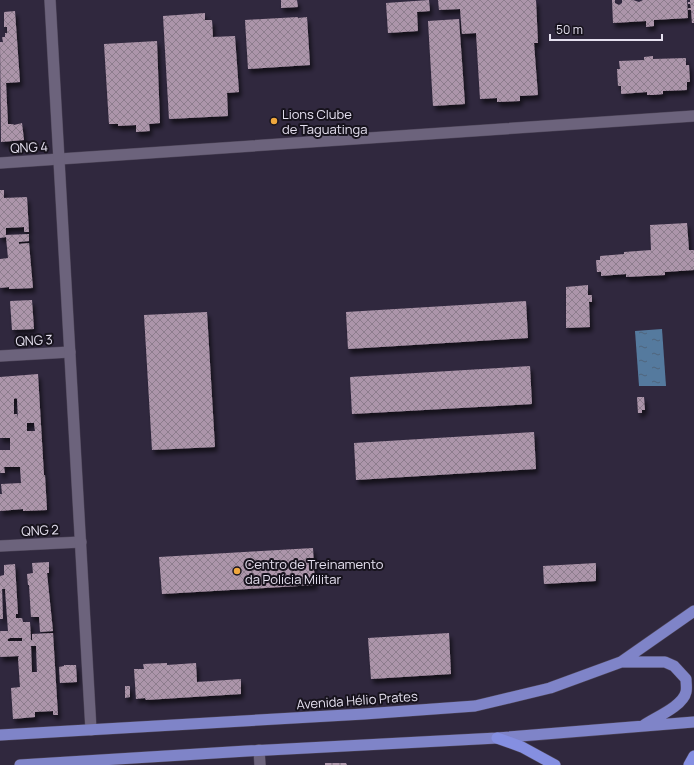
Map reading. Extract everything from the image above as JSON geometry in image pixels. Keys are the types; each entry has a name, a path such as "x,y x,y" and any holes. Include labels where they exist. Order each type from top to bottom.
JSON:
{"highway":[{"path":"497,738 522,747 555,765"},
{"path":"688,765 694,756"}],"main road":[{"name":"Avenida Hélio Prates","path":"0,735 475,706 550,688 621,662 694,611"},
{"path":"621,662 665,662 674,666 686,679 686,692 675,707 642,726"},
{"path":"20,765 92,763 259,750 497,738 694,722"}],"street":[{"path":"50,0 91,730"},
{"name":"QNG 4","path":"0,163 694,116"},
{"name":"QNG 3","path":"0,356 70,352"},
{"name":"QNG 2","path":"0,546 81,542"},
{"path":"259,750 260,765"}],"water":[{"path":"662,329 666,386 639,386 635,331"}],"building":[{"path":"281,0 297,0 298,7 281,8"},
{"path":"429,0 430,11 417,12 418,31 388,33 386,3"},
{"path":"438,0 536,0 538,43 534,43 538,95 520,96 520,101 497,102 497,98 480,99 476,33 462,34 460,9 439,10"},
{"path":"612,0 615,0 615,3 619,5 622,3 622,0 633,0 639,2 643,0 687,0 688,18 654,20 654,26 646,27 646,21 613,23"},
{"path":"690,0 694,0 694,23 692,23 691,10 688,10 688,8 691,8 690,4 688,4"},
{"path":"15,11 20,82 6,83 8,124 14,125 22,123 24,140 1,142 0,42 3,42 2,37 5,37 5,33 7,33 7,27 4,27 4,12"},
{"path":"205,13 205,20 212,20 213,37 235,36 239,92 227,93 228,116 169,119 163,16"},
{"path":"307,17 310,65 248,69 245,20"},
{"path":"459,19 465,104 433,106 428,21"},
{"path":"157,41 160,123 149,124 150,131 136,132 136,125 118,126 118,124 109,124 104,44"},
{"path":"653,56 653,59 686,58 686,65 689,65 690,82 687,82 687,90 663,91 663,94 653,95 647,95 647,92 621,94 621,86 618,86 617,69 620,69 619,61 644,60 644,57"},
{"path":"0,190 4,190 4,198 27,197 29,232 24,232 24,227 6,228 6,235 29,234 29,241 19,242 19,244 29,243 33,288 0,288 0,259 8,258 6,237 0,238"},
{"path":"687,223 689,250 694,250 694,270 665,272 665,275 626,277 626,274 601,276 601,272 597,272 596,260 600,260 600,256 651,250 650,225"},
{"path":"588,285 588,295 592,295 592,302 589,302 590,327 566,328 566,287"},
{"path":"32,300 34,329 12,330 10,301"},
{"path":"526,301 528,338 348,349 346,312"},
{"path":"207,312 215,447 152,450 144,315"},
{"path":"530,366 532,404 352,414 350,377"},
{"path":"38,374 47,510 23,511 23,509 0,511 0,494 2,494 1,484 21,483 20,467 4,467 5,473 0,473 0,450 10,450 10,438 0,438 0,377","holes":["14,399 17,399 18,418 17,414 14,414","27,423 34,423 35,431 27,431"]},
{"path":"637,397 644,397 645,410 642,410 642,413 638,413"},
{"path":"534,432 536,469 356,480 354,443"},
{"name":"Centro de Treinamento da Polícia Militar","path":"313,548 315,585 162,594 159,557"},
{"path":"49,562 49,573 47,573 53,631 40,632 39,617 31,617 27,574 33,573 32,563"},
{"path":"596,563 596,581 544,584 543,566"},
{"path":"15,564 18,614 16,614 16,618 22,618 23,622 30,622 31,640 32,634 53,633 58,715 53,715 53,711 35,712 35,717 13,719 11,688 20,687 19,656 0,657 0,631 8,631 5,589 2,589 3,619 0,619 0,576 4,575 4,565","holes":["10,638 22,638 22,641 8,641","31,646 36,646 37,672 32,672"]},
{"path":"449,633 451,674 371,679 368,638"},
{"path":"167,663 167,665 196,663 197,682 241,679 241,694 146,700 145,698 136,699 134,669 144,669 143,664"},
{"path":"64,665 76,665 77,682 60,683 59,667"},
{"path":"125,686 130,686 130,697 125,698"},
{"path":"325,763 346,763 347,765 325,765"}],"place":[{"name":"Lions Clube de Taguatinga","path":"274,121"},
{"name":"Centro de Treinamento da Polícia Militar","path":"237,571"}]}
